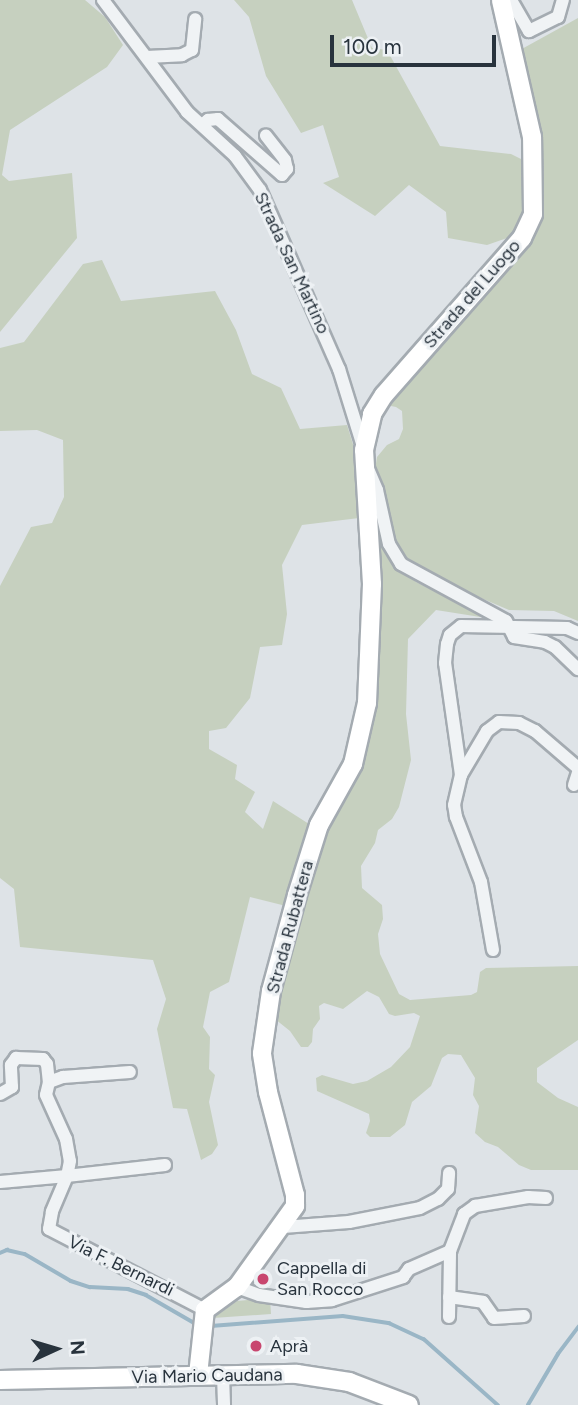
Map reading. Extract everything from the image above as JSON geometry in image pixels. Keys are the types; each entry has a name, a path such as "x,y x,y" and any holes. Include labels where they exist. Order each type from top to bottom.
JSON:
{"street":[{"name":"Strada San Martino","path":"103,0 187,112 235,156 260,190 340,369 364,456 377,489 389,544 401,564 506,621 509,627"},
{"name":"Strada del Luogo","path":"364,456 372,414 384,395 522,237 533,214 532,137 501,0"},
{"path":"511,0 529,31 558,17 563,0"},
{"path":"147,57 186,54 192,50 195,19"},
{"path":"202,125 208,120 218,119 282,175 287,169 285,160 266,136"},
{"name":"Strada Rubattera","path":"203,1320 237,1287 292,1214 295,1195 263,1071 266,1018 285,935 319,825 353,764 365,714 372,584 364,456"},
{"path":"461,775 445,663 450,635 461,625 567,628 578,633"},
{"path":"509,627 514,637 545,642 555,647 578,669"},
{"path":"493,950 481,882 456,817 454,805 461,775 487,732 499,722 519,723 535,732 577,775"},
{"name":"Via F. Bernardi","path":"0,1094 12,1087 10,1065 16,1058 43,1059 47,1064 49,1082 46,1095 66,1139 69,1161 67,1176 52,1212 49,1229 203,1320"},
{"path":"49,1082 63,1077 131,1072"},
{"path":"0,1182 166,1165"},
{"path":"283,1227 349,1222 420,1208 438,1199 448,1189 449,1173"},
{"path":"449,1317 450,1251 464,1214 475,1206 528,1197 546,1198"},
{"path":"237,1287 259,1295 306,1302 332,1300 403,1277 409,1269 450,1251"},
{"path":"449,1297 483,1302 494,1318 524,1316"},
{"path":"198,1375 203,1320"},
{"name":"Via Mario Caudana","path":"0,1380 198,1375 324,1377 369,1388 392,1401 410,1405"},
{"path":"223,1375 224,1405"}],"green space":[{"path":"0,0 85,0 105,17 123,45 107,67 10,130 2,175 9,181 72,173 77,238 0,332"},
{"path":"234,0 352,0 372,48 387,50 440,146 511,154 527,162 531,194 521,233 487,245 448,238 446,212 409,185 375,216 323,183 339,177 323,125 301,133 266,76 249,17"},
{"path":"578,18 578,621 554,611 509,610 420,572 405,562 387,522 385,498 375,470 377,457 387,445 399,439 403,429 402,411 381,404 541,216 542,171 536,111 520,50"},
{"path":"102,260 121,301 215,291 236,330 252,374 281,388 300,429 347,425 357,457 359,518 302,525 282,565 287,614 282,645 260,647 250,698 226,728 209,731 209,749 237,765 235,779 255,792 245,812 263,829 273,801 309,824 286,906 250,897 229,982 210,992 203,1027 210,1037 209,1069 215,1075 209,1102 218,1145 212,1154 201,1160 187,1109 173,1108 157,1029 166,999 153,960 20,947 14,889 0,878 0,586 31,527 52,523 64,497 63,440 37,430 0,431 0,348 24,342 83,264"},
{"path":"376,535 381,539 391,562 416,582 493,619 436,610 408,639 406,714 411,760 399,807 392,819 378,830 375,843 361,866 362,888 382,905 383,919 378,934 380,954 399,994 410,1000 471,995 477,992 480,972 486,968 578,966 578,1040 537,1068 537,1082 558,1098 578,1107 578,1170 531,1170 519,1165 498,1147 485,1142 475,1133 479,1106 473,1095 475,1078 461,1055 448,1054 442,1058 431,1086 412,1102 405,1125 390,1137 370,1137 366,1133 369,1114 317,1091 316,1078 322,1075 353,1084 367,1081 391,1067 410,1047 420,1016 414,1013 395,1016 389,1014 379,997 367,991 343,1009 324,1003 319,1006 320,1019 313,1029 312,1042 308,1047 301,1047 290,1031 275,1019 282,970 327,823 363,757"},
{"path":"270,1298 271,1314 213,1318 237,1301"}],"waterway":[{"path":"0,1253 7,1250 25,1254 71,1281 90,1287 128,1289 146,1295 196,1324"},
{"path":"211,1326 343,1316 389,1323 424,1339 498,1405"},
{"path":"528,1405 558,1354 578,1327"}],"place":[{"name":"Cappella di San Rocco","path":"263,1279"},
{"name":"Aprà","path":"256,1346"}]}
